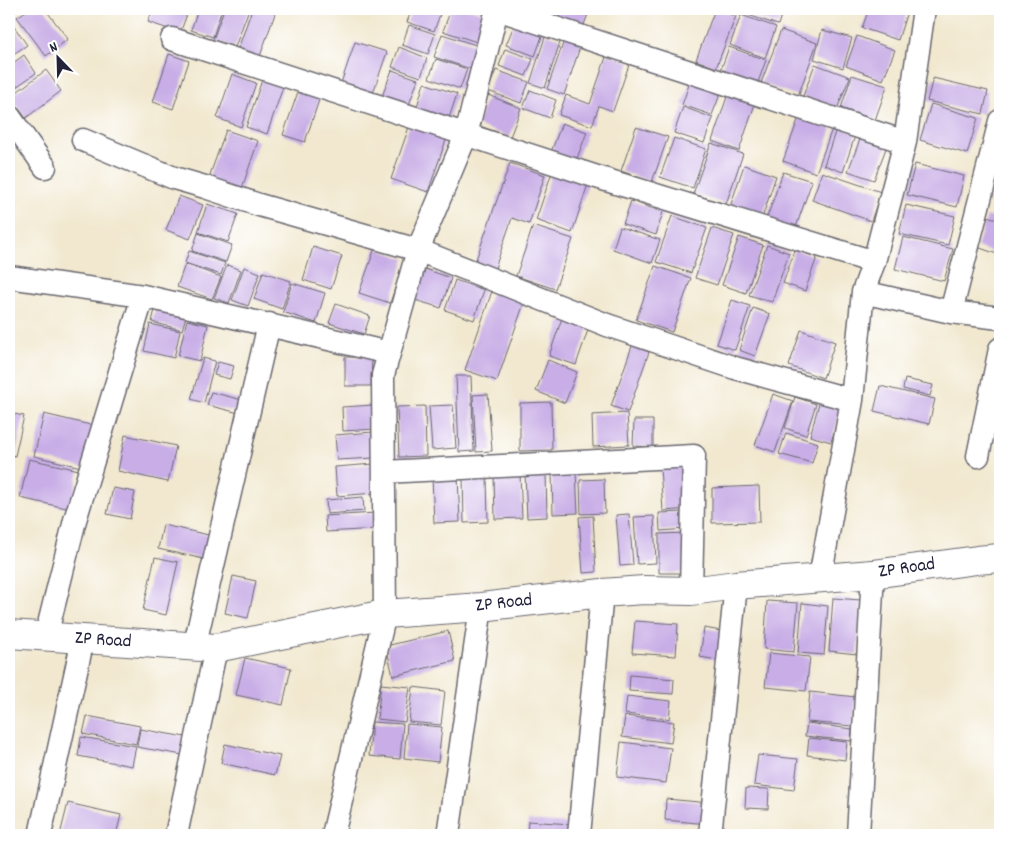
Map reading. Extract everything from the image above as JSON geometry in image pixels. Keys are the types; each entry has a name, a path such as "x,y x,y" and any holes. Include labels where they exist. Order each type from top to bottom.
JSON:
{"street":[{"path":"333,835 385,614 383,375 418,250 466,135 497,9 905,142"},
{"path":"820,578 852,400 863,292 874,262 905,142 924,9"},
{"path":"172,39 600,178 874,262"},
{"path":"9,116 45,167"},
{"path":"951,312 1000,121"},
{"path":"83,140 174,178 259,205 418,250 607,325 735,368 852,400"},
{"path":"9,277 143,296 389,353"},
{"path":"863,292 951,312 1000,318"},
{"path":"46,636 75,520 143,296"},
{"path":"176,835 205,648 270,324"},
{"path":"978,456 1000,349"},
{"path":"384,472 694,456 690,591"},
{"name":"ZP Road","path":"9,634 205,648 385,614 481,607 602,593 644,590 690,591 736,585 873,574 1000,558"},
{"path":"858,835 873,574"},
{"path":"710,835 736,585"},
{"path":"579,835 602,593"},
{"path":"448,835 481,607"},
{"path":"40,835 83,639"}],"building":[{"path":"29,9 45,9 68,39 46,56 17,17"},
{"path":"153,9 189,9 180,33 148,22"},
{"path":"198,9 222,9 213,37 191,30"},
{"path":"224,9 249,9 235,47 213,40"},
{"path":"252,9 276,11 259,59 237,52"},
{"path":"412,9 442,9 434,31 407,22"},
{"path":"451,9 470,9 489,15 480,43 443,31"},
{"path":"548,9 590,9 582,30 545,17"},
{"path":"715,9 736,16 716,68 696,60"},
{"path":"740,9 783,9 778,25 739,12"},
{"path":"869,9 898,9 907,12 898,40 862,28"},
{"path":"741,15 776,27 765,58 730,45"},
{"path":"517,18 545,28 535,56 506,45"},
{"path":"11,22 27,45 9,57 9,23"},
{"path":"409,25 435,34 428,54 402,45"},
{"path":"781,30 817,43 798,96 761,83"},
{"path":"822,30 852,38 843,68 814,59"},
{"path":"442,34 479,46 471,69 434,57"},
{"path":"546,34 561,39 545,88 530,83"},
{"path":"566,35 582,41 564,95 547,89"},
{"path":"857,36 895,50 883,80 846,66"},
{"path":"355,42 387,52 371,99 339,89"},
{"path":"399,47 427,58 421,77 392,67"},
{"path":"729,47 766,60 756,88 719,75"},
{"path":"505,49 533,59 526,76 499,66"},
{"path":"169,54 189,61 173,109 153,102"},
{"path":"607,54 630,62 613,111 599,106 592,126 559,115 566,95 590,104"},
{"path":"24,55 36,73 9,92 9,66"},
{"path":"436,59 467,69 460,89 429,78"},
{"path":"815,64 850,77 837,109 803,96"},
{"path":"46,70 61,91 26,118 10,97"},
{"path":"392,70 418,79 408,108 381,99"},
{"path":"496,70 529,82 521,103 488,91"},
{"path":"232,74 256,83 241,127 217,118"},
{"path":"852,75 887,86 875,120 841,108"},
{"path":"692,76 723,87 712,115 682,105"},
{"path":"933,78 988,91 983,114 927,101"},
{"path":"262,80 283,87 267,134 246,127"},
{"path":"424,83 457,94 448,121 416,110"},
{"path":"300,86 321,94 305,142 283,135"},
{"path":"730,88 757,98 739,151 712,141"},
{"path":"530,90 556,100 550,118 523,108"},
{"path":"488,95 521,108 510,137 477,125"},
{"path":"931,104 978,118 967,154 920,140"},
{"path":"683,107 713,118 704,143 674,133"},
{"path":"799,117 832,129 816,173 783,161"},
{"path":"562,123 587,132 576,161 551,152"},
{"path":"410,124 447,137 428,192 391,179"},
{"path":"837,126 856,133 843,172 824,165"},
{"path":"636,127 668,137 652,182 621,171"},
{"path":"226,130 258,141 240,194 207,183"},
{"path":"862,134 888,143 874,180 848,171"},
{"path":"674,138 706,149 693,188 660,177"},
{"path":"711,143 743,154 726,204 693,194"},
{"path":"510,163 545,175 529,224 512,218 494,271 474,265"},
{"path":"915,164 964,176 957,207 907,195"},
{"path":"744,165 776,176 762,218 730,207"},
{"path":"552,172 588,184 572,233 536,220"},
{"path":"783,172 812,181 795,230 766,220"},
{"path":"822,172 881,192 871,221 812,200"},
{"path":"179,196 203,205 190,239 166,230"},
{"path":"631,201 663,212 656,235 623,224"},
{"path":"207,204 238,214 228,242 198,232"},
{"path":"906,205 955,216 948,245 899,234"},
{"path":"672,216 707,228 691,273 656,262"},
{"path":"987,216 1000,220 1000,255 977,247"},
{"path":"533,226 573,239 555,289 516,276"},
{"path":"620,227 660,240 652,263 613,249"},
{"path":"712,228 734,235 717,285 695,278"},
{"path":"198,233 232,245 226,262 192,251"},
{"path":"739,237 763,245 746,293 722,285"},
{"path":"903,237 953,249 944,281 895,269"},
{"path":"767,245 789,253 772,302 749,295"},
{"path":"313,247 342,256 331,289 303,280"},
{"path":"375,248 405,259 390,303 359,293"},
{"path":"795,250 817,257 805,291 783,283"},
{"path":"189,251 225,263 221,275 185,263"},
{"path":"185,264 221,277 212,299 177,287"},
{"path":"227,265 241,270 229,303 214,298"},
{"path":"655,266 691,278 672,332 636,320"},
{"path":"244,267 260,273 248,306 232,300"},
{"path":"425,269 451,278 441,308 415,300"},
{"path":"263,272 291,281 282,309 254,299"},
{"path":"455,280 484,290 474,320 445,310"},
{"path":"292,283 325,293 316,323 283,312"},
{"path":"492,291 524,303 497,381 465,370"},
{"path":"732,300 750,306 735,350 717,344"},
{"path":"336,304 370,316 364,334 329,323"},
{"path":"156,305 187,313 182,330 152,322"},
{"path":"753,308 770,314 755,356 739,350"},
{"path":"562,318 589,327 576,365 549,356"},
{"path":"187,320 208,325 200,361 178,356"},
{"path":"150,324 180,331 174,358 144,351"},
{"path":"801,330 835,342 823,378 789,366"},
{"path":"632,346 649,352 628,412 611,406"},
{"path":"345,357 372,357 371,386 345,386"},
{"path":"203,358 215,361 204,403 191,399"},
{"path":"548,360 577,372 565,403 536,391"},
{"path":"218,362 234,366 230,379 214,375"},
{"path":"456,376 471,376 474,451 459,452"},
{"path":"905,379 933,385 930,396 903,389"},
{"path":"880,386 935,399 929,424 874,411"},
{"path":"211,392 246,401 243,414 207,405"},
{"path":"488,394 492,451 476,452 473,395"},
{"path":"773,394 793,401 775,452 755,445"},
{"path":"795,397 816,404 806,435 785,428"},
{"path":"551,402 552,450 520,451 520,403"},
{"path":"819,403 841,409 831,442 810,436"},
{"path":"374,405 375,429 343,431 342,407"},
{"path":"453,405 456,448 432,450 429,406"},
{"path":"425,406 426,456 399,457 397,407"},
{"path":"9,413 24,416 15,456 9,454"},
{"path":"627,413 629,445 593,447 592,415"},
{"path":"44,414 95,426 85,468 34,456"},
{"path":"634,420 653,420 653,447 633,446"},
{"path":"373,432 374,458 337,460 335,435"},
{"path":"786,433 818,443 812,463 779,454"},
{"path":"125,435 176,446 168,482 118,471"},
{"path":"29,459 79,470 71,509 20,498"},
{"path":"374,464 375,493 337,496 335,467"},
{"path":"687,466 691,509 663,511 660,468"},
{"path":"576,472 578,513 553,514 552,473"},
{"path":"494,474 520,474 522,518 495,519"},
{"path":"525,474 546,474 547,517 527,518"},
{"path":"458,476 460,522 434,523 432,477"},
{"path":"487,476 488,522 464,523 463,478"},
{"path":"604,479 605,513 581,514 580,480"},
{"path":"759,486 760,522 712,523 712,488"},
{"path":"113,488 135,492 130,519 107,514"},
{"path":"363,497 364,511 327,514 326,500"},
{"path":"684,512 685,529 660,531 659,513"},
{"path":"376,513 377,529 326,532 325,516"},
{"path":"629,514 633,565 620,566 616,515"},
{"path":"593,516 596,572 583,573 579,517"},
{"path":"654,516 656,563 637,564 634,517"},
{"path":"163,525 218,537 213,561 158,549"},
{"path":"687,533 688,573 659,573 659,534"},
{"path":"155,557 178,562 166,615 143,610"},
{"path":"233,576 256,581 248,618 225,613"},
{"path":"833,598 861,600 857,654 829,651"},
{"path":"767,601 798,603 794,652 764,649"},
{"path":"802,603 828,606 824,655 798,653"},
{"path":"635,621 678,624 676,656 632,653"},
{"path":"704,628 727,632 722,661 700,657"},
{"path":"448,631 455,661 393,676 386,646"},
{"path":"769,653 810,657 806,691 765,687"},
{"path":"245,658 291,668 283,705 236,695"},
{"path":"630,675 674,679 673,694 629,691"},
{"path":"381,684 410,687 405,722 377,719"},
{"path":"413,687 445,691 441,725 409,722"},
{"path":"810,692 856,697 853,726 807,722"},
{"path":"627,696 671,701 669,719 625,714"},
{"path":"87,716 140,726 136,744 83,734"},
{"path":"625,716 674,722 671,743 622,737"},
{"path":"372,722 403,724 400,759 369,756"},
{"path":"807,723 852,729 851,741 805,736"},
{"path":"407,724 442,727 438,762 404,758"},
{"path":"140,729 191,738 188,756 137,747"},
{"path":"81,737 136,746 132,766 78,756"},
{"path":"809,738 847,742 845,760 807,755"},
{"path":"621,742 671,748 666,783 617,777"},
{"path":"225,744 280,756 275,775 221,763"},
{"path":"758,755 798,759 794,790 754,785"},
{"path":"746,788 769,789 768,809 745,808"},
{"path":"666,799 710,803 708,824 665,820"},
{"path":"68,803 121,815 116,835 60,835"},
{"path":"528,821 570,824 569,835 527,835"}]}
